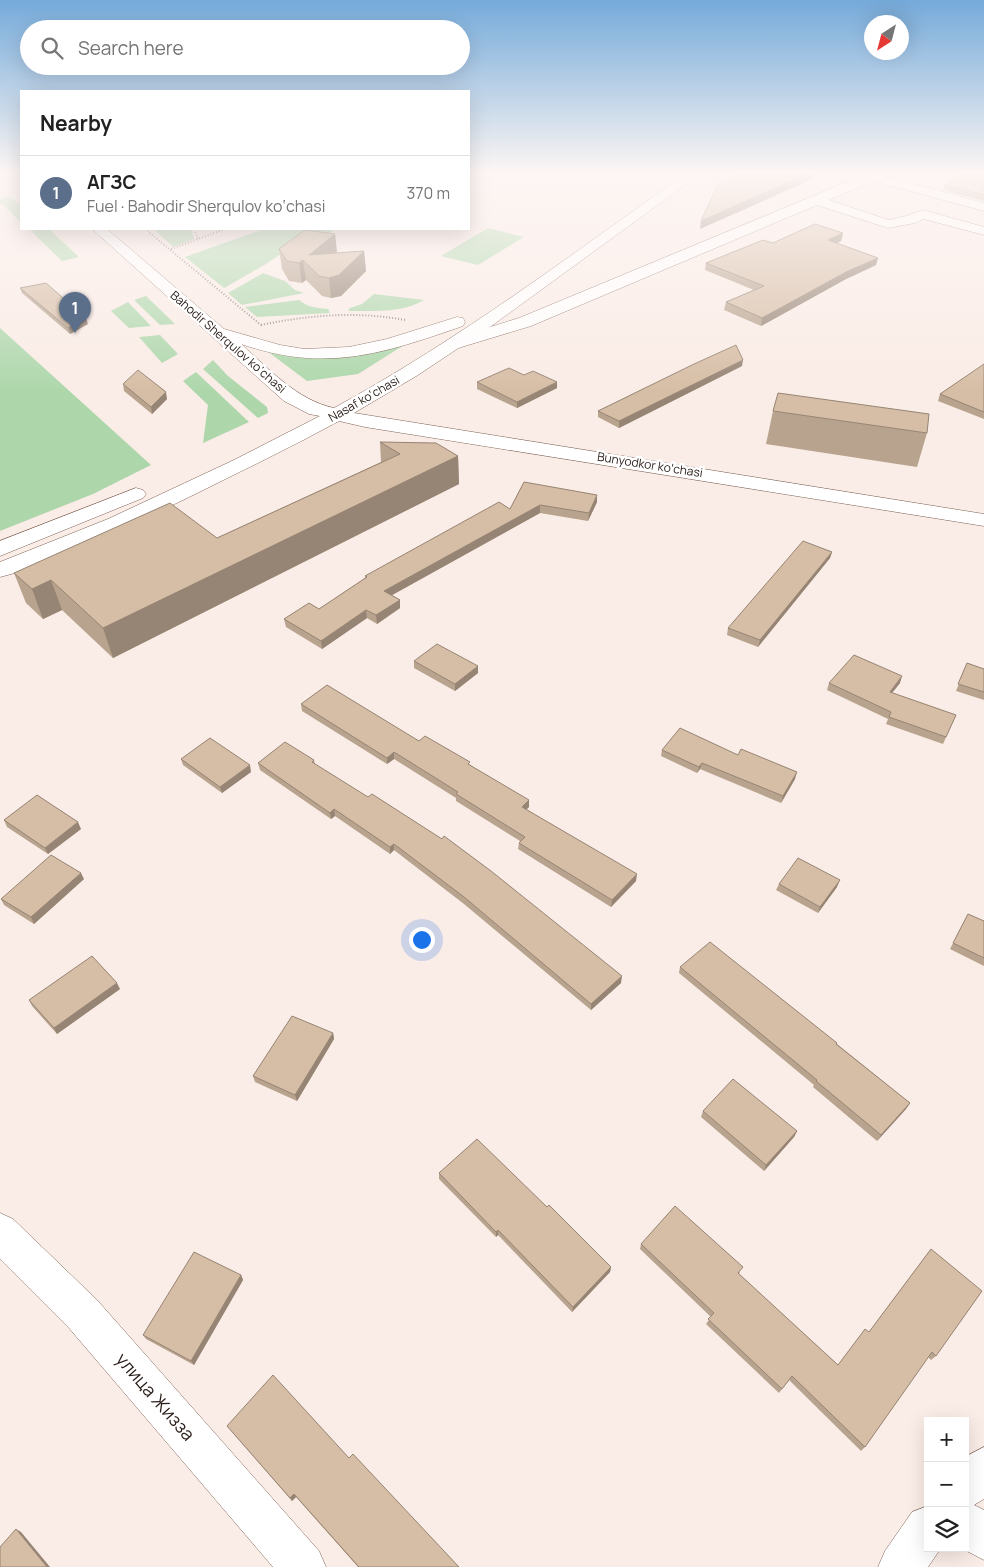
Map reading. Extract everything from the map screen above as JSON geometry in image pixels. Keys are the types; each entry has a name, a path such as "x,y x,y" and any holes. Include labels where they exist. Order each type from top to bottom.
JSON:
{"main road":[{"name":"Bahodir Sherqulov ko‘chasi","path":"118,245 291,397 316,410"},
{"name":"Nasaf ko‘chasi","path":"235,448 316,410 370,379 568,245"},
{"name":"Nasaf ko‘chasi","path":"0,570 100,531 337,416 455,344 597,245"},
{"path":"455,344 525,322 708,245"},
{"path":"217,331 282,351 324,355 358,351 419,335 457,322"},
{"name":"Bunyodkor koʻchasi","path":"316,410 337,416 984,520"},
{"path":"0,549 87,515 148,488"},
{"name":"улица Жизза","path":"0,1232 83,1314 303,1567"},
{"path":"969,1483 984,1470"},
{"path":"969,1527 984,1537"},
{"path":"901,1567 924,1534"}],"path":[{"path":"164,245 267,330"},
{"path":"170,250 182,245"},
{"path":"261,325 304,317 353,313 384,315 409,320"}],"green space":[{"path":"46,245 66,245 79,257 62,261"},
{"path":"218,245 294,245 224,288 185,257"},
{"path":"459,245 511,245 478,265 441,256"},
{"path":"263,273 285,281 295,290 304,293 242,305 228,293"},
{"path":"374,294 424,300 397,309 348,311 350,308 362,304"},
{"path":"146,296 175,324 160,325 134,300"},
{"path":"299,300 309,306 328,309 330,313 257,317 245,307"},
{"path":"128,302 151,326 129,328 111,311"},
{"path":"0,328 151,465 93,494 0,531"},
{"path":"160,335 178,354 162,363 139,337"},
{"path":"409,342 358,374 307,381 267,351 295,356"},
{"path":"213,360 228,376 267,407 268,413 258,418 203,369"},
{"path":"196,372 249,422 203,443 208,405 183,381"}],"building":[{"path":"284,245 321,245 309,255 364,251 339,275 329,278 319,276 303,260 299,263 287,261 279,249"},
{"path":"750,245 842,245 878,258 848,271 762,318 726,302 764,286 706,263"},
{"path":"46,283 86,318 68,328 20,288"},
{"path":"736,345 743,360 619,421 598,411 694,364"},
{"path":"984,364 984,412 940,394"},
{"path":"509,368 524,375 533,371 557,382 517,402 477,382"},
{"path":"138,370 166,392 151,407 123,384"},
{"path":"778,393 929,414 927,433 773,411"},
{"path":"380,442 436,443 458,456 103,628 51,580 32,589 14,573 170,503 217,538 400,454"},
{"path":"524,482 597,495 589,513 540,505 384,591 400,600 376,615 366,610 321,641 284,619 309,603 319,609 367,577 365,576 499,502 510,509"},
{"path":"803,541 832,552 760,640 728,628"},
{"path":"437,644 478,666 455,684 414,661"},
{"path":"854,655 902,676 890,692 956,715 946,737 889,717 891,712 829,683"},
{"path":"967,663 984,669 984,692 958,684"},
{"path":"327,685 419,741 425,736 470,762 468,764 529,800 522,807 637,874 612,900 519,843 525,837 456,794 458,792 394,752 387,758 301,704"},
{"path":"680,728 738,755 741,749 797,772 783,796 702,763 699,767 662,750"},
{"path":"210,738 250,765 220,787 181,759"},
{"path":"285,742 314,760 312,762 368,797 372,794 442,839 444,836 491,871 622,976 591,1004 464,897 394,844 390,847 334,809 330,813 258,763"},
{"path":"37,795 78,822 45,848 4,820"},
{"path":"51,855 81,873 31,917 1,899"},
{"path":"798,858 840,880 820,907 779,884"},
{"path":"968,914 984,921 984,958 953,943"},
{"path":"710,942 910,1103 881,1135 680,967"},
{"path":"92,956 117,983 54,1028 29,1000"},
{"path":"292,1016 333,1033 295,1095 253,1076"},
{"path":"733,1079 797,1131 766,1165 703,1111"},
{"path":"477,1139 547,1207 549,1205 611,1267 573,1307 439,1173"},
{"path":"675,1206 743,1267 738,1273 838,1365 865,1329 869,1332 931,1249 982,1291 936,1356 932,1352 865,1447 792,1376 782,1389 708,1319 714,1313 641,1244"},
{"path":"194,1252 241,1275 191,1361 143,1335"},
{"path":"273,1375 349,1458 353,1454 459,1567 359,1567 294,1494 290,1498 227,1426"},
{"path":"16,1529 47,1567 0,1567 0,1547"}],"place":[{"name":"АГЗС","path":"75,333"}]}
